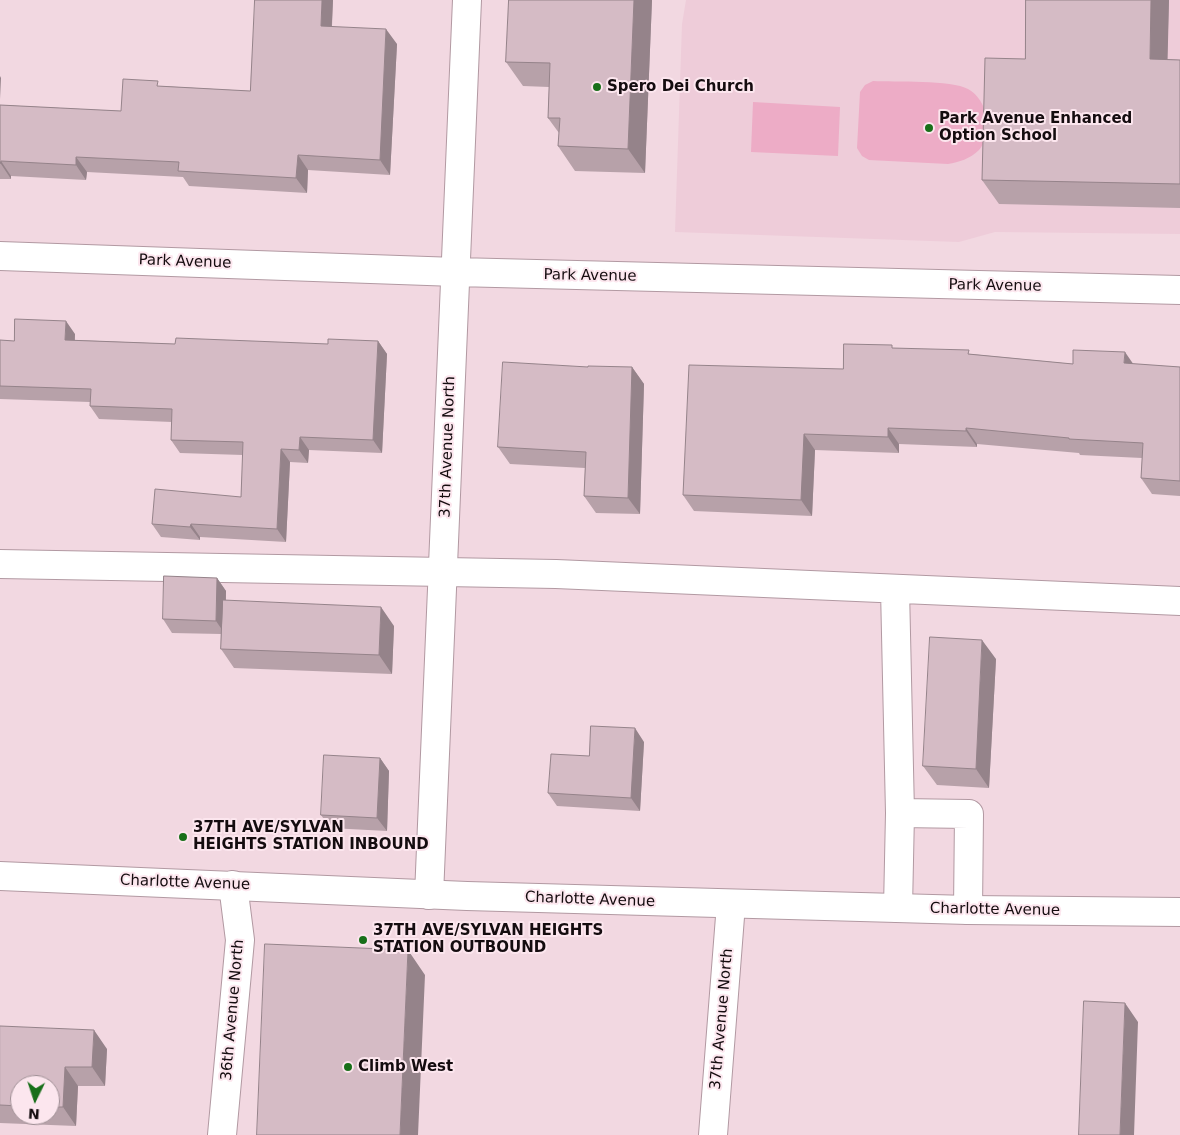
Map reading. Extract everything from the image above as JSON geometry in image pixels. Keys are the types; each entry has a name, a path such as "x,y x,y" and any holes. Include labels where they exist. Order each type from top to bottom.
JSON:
{"street":[{"name":"37th Avenue North","path":"429,895 467,0"},
{"name":"Park Avenue","path":"0,256 456,272 1180,290"},
{"path":"0,564 556,574 1180,601"},
{"path":"896,589 900,813 898,908"},
{"path":"900,813 968,814 968,910"},
{"name":"Charlotte Avenue","path":"0,876 429,895 968,910 1180,912"},
{"name":"36th Avenue North","path":"222,1135 240,940 233,885"},
{"name":"37th Avenue North","path":"713,1135 731,904"}],"shaded area":[{"name":"Park Avenue Enhanced Option School","path":"686,0 1180,0 1180,234 995,232 959,242 675,232 682,24"},
{"path":"873,81 949,84 968,89 980,101 987,117 984,143 972,156 948,164 869,160 862,156 857,148 860,92 865,85"},
{"path":"753,102 840,107 838,156 751,152"}],"building":[{"path":"255,0 322,0 321,26 386,29 380,160 298,155 296,178 178,171 179,162 76,157 76,165 1,161 0,164 0,105 121,111 123,79 158,81 157,86 250,91"},
{"name":"Spero Dei Church","path":"509,0 634,0 628,149 558,146 560,118 548,118 550,63 506,62"},
{"path":"1026,0 1151,0 1150,59 1180,60 1180,184 982,180 985,58 1025,59"},
{"path":"15,319 66,321 65,340 175,344 176,338 328,344 328,339 378,341 373,440 300,437 299,450 281,449 277,529 191,524 190,527 152,524 155,489 241,497 243,442 171,440 172,409 90,406 91,389 0,386 0,340 14,341"},
{"path":"844,344 892,345 892,348 969,350 968,354 1073,364 1073,350 1125,352 1124,363 1180,367 1180,481 1141,478 1143,443 1069,439 966,428 966,431 888,428 888,437 804,434 801,500 683,495 689,365 843,369"},
{"path":"503,362 588,367 632,367 628,498 584,496 586,452 498,447"},
{"path":"164,576 217,578 216,621 163,619"},
{"path":"223,600 381,607 379,655 221,649"},
{"path":"930,637 982,640 976,769 923,766"},
{"path":"591,726 635,728 631,798 548,793 551,754 589,756"},
{"path":"324,755 380,758 377,818 321,815"},
{"path":"265,944 408,950 400,1135 257,1135"},
{"path":"1084,1001 1125,1003 1120,1135 1079,1135"},
{"path":"0,1026 94,1030 92,1067 65,1067 63,1107 60,1107 60,1075 10,1075 10,1106 0,1105"}],"place":[{"name":"Spero Dei Church","path":"597,87"},
{"name":"Park Avenue Enhanced Option School","path":"929,128"},
{"name":"37TH AVE/SYLVAN HEIGHTS STATION INBOUND","path":"183,837"},
{"name":"37TH AVE/SYLVAN HEIGHTS STATION OUTBOUND","path":"363,940"},
{"name":"Climb West","path":"348,1067"}]}
